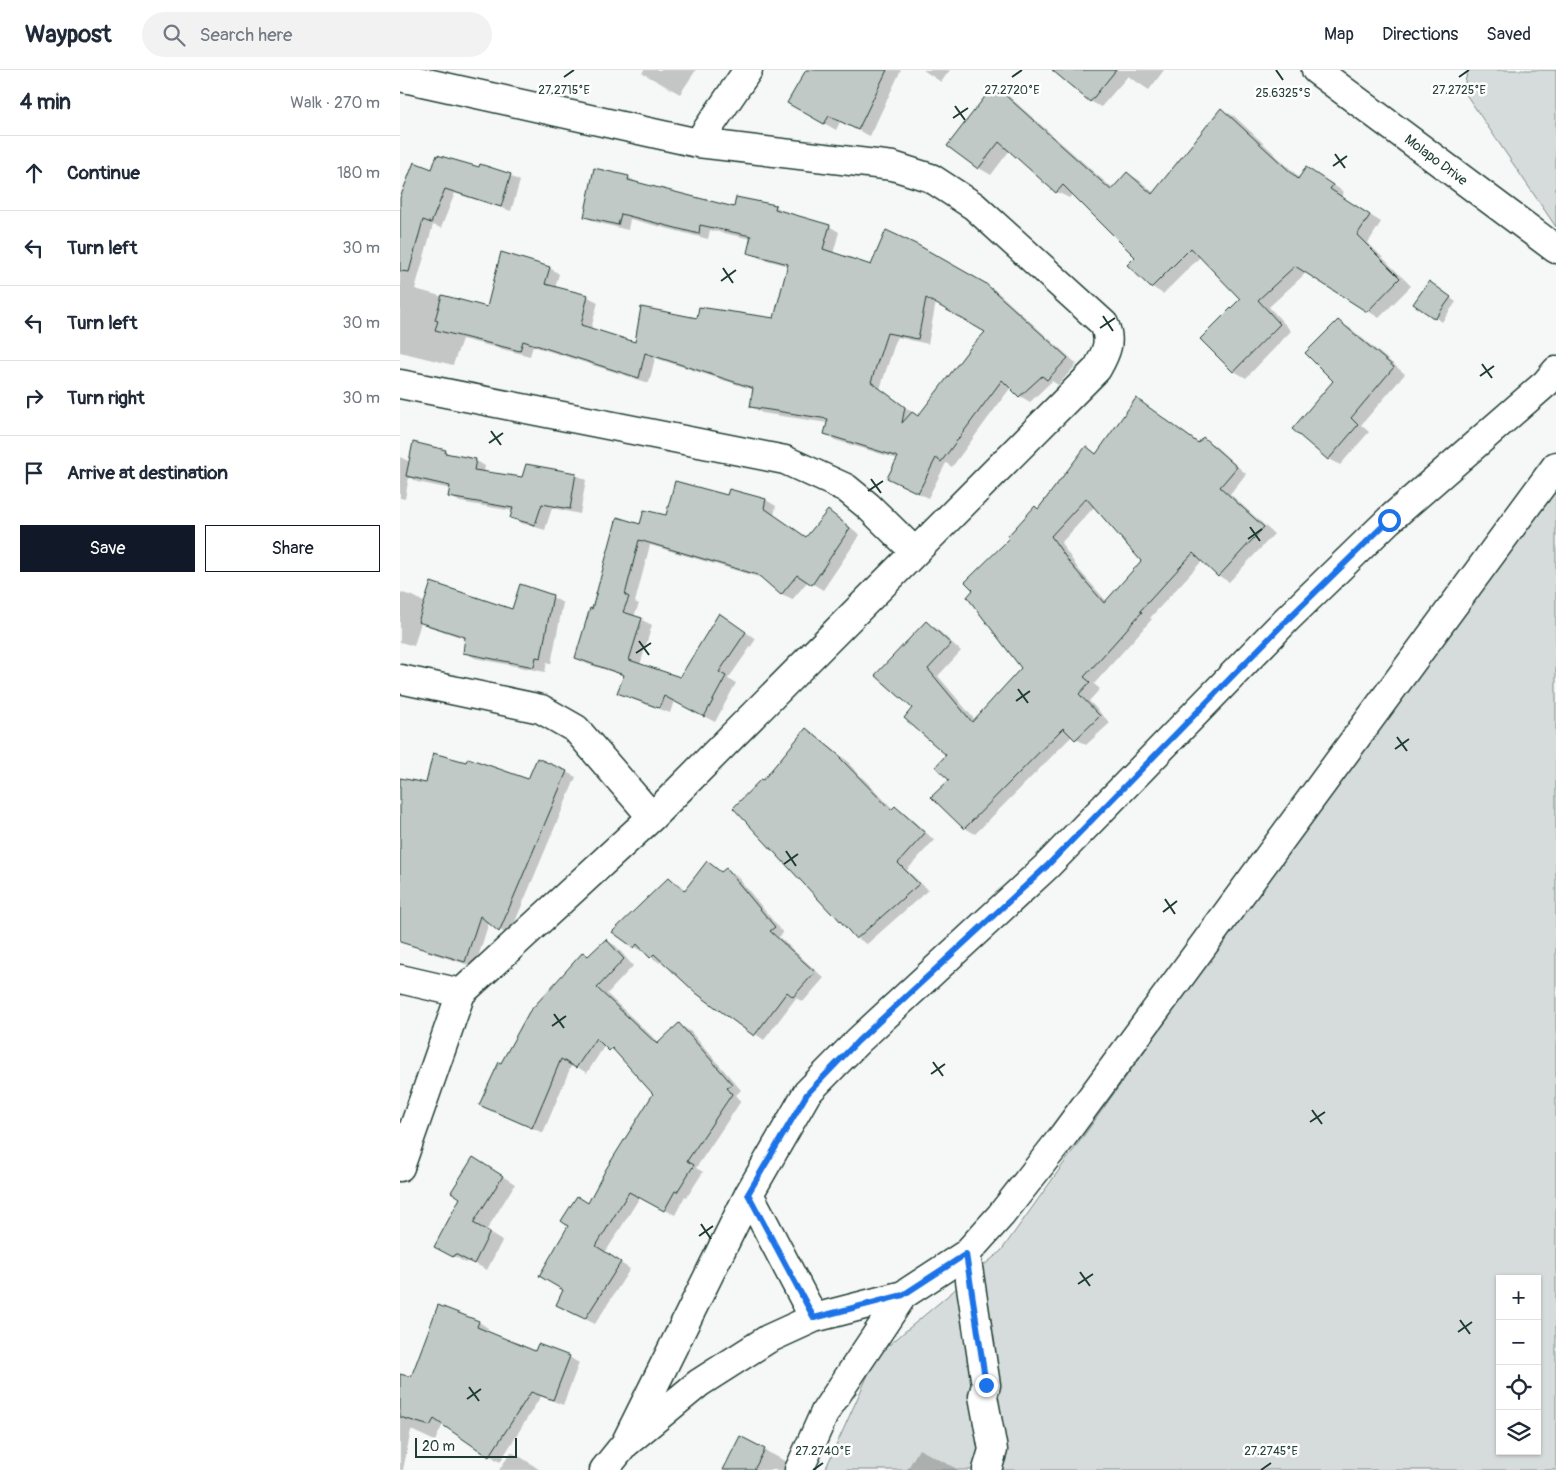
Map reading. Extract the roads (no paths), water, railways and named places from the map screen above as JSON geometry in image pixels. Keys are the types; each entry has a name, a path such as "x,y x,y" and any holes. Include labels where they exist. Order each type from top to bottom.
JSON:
{"street":[{"path":"698,143 748,70"},
{"name":"Molapo Drive","path":"1316,70 1556,249"},
{"path":"400,77 698,143 893,166 931,178 974,206 1104,324 1108,333 1109,344 1104,357 1096,369 652,817 461,994 400,1167"},
{"path":"625,1444 748,1194 807,1094 858,1041 1047,866 1287,620 1389,520 1546,383 1556,371"},
{"path":"400,384 785,460 846,488 868,506 914,551"},
{"path":"604,1470 625,1444 699,1383 768,1339 814,1318 903,1295 966,1254 1001,1215 1063,1136 1556,466"},
{"path":"400,679 541,709 576,730 652,817"},
{"path":"400,979 461,994"},
{"path":"748,1194 814,1318"},
{"path":"966,1254 986,1385 983,1396 993,1450 987,1470"},
{"path":"799,1470 825,1412 903,1295"}]}
